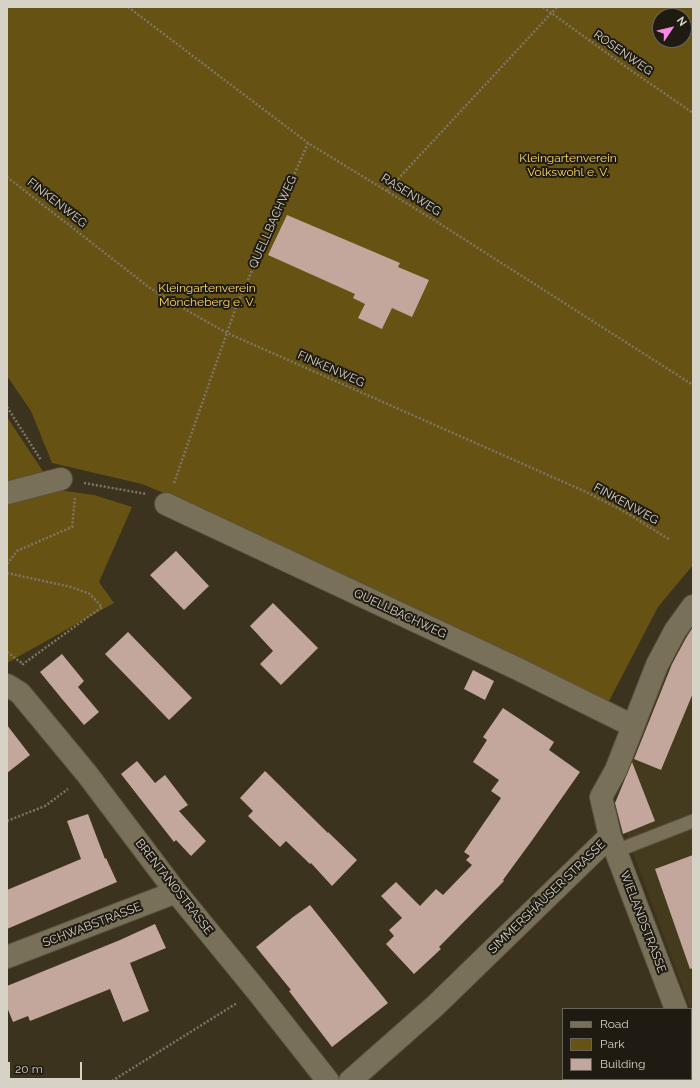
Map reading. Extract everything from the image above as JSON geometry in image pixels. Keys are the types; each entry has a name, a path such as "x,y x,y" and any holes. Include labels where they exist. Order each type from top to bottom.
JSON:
{"street":[{"path":"7,493 69,480"},
{"name":"QUELLBACHWEG","path":"166,504 518,670 633,726"},
{"name":"SIMMERSHÄUSER STRASSE","path":"350,1081 435,1006 613,843 601,797 616,770 657,665 675,631 693,606"},
{"name":"BRENTANOSTRASSE","path":"13,689 87,774 176,892 328,1081"},
{"name":"WIELANDSTRASSE","path":"613,843 676,1008"},
{"name":"SCHWABSTRASSE","path":"7,957 176,892"}],"lane":[{"path":"613,843 693,822"}],"path":[{"name":"RASENWEG","path":"128,7 308,143 387,190 693,385"},
{"name":"ROSENWEG","path":"543,7 693,113"},
{"path":"387,190 557,7"},
{"name":"QUELLBACHWEG","path":"166,504 236,307 308,143"},
{"name":"FINKENWEG","path":"7,177 150,288 227,333 584,491 627,513 670,540"},
{"path":"7,407 47,469 69,480 144,493 166,504"},
{"path":"7,564 17,551 72,528 69,480"},
{"path":"7,573 71,587 90,594 102,607 24,664 13,689"},
{"path":"7,652 24,664"},
{"path":"7,821 45,806 87,774"},
{"path":"112,1081 257,991"}],"shaded area":[{"path":"693,617 693,1016 692,1008 690,1008 624,827 624,772 660,679"}],"green space":[{"name":"Kleingartenverein Möncheberg e. V.","path":"7,7 693,7 693,565 658,607 608,703 178,499 142,484 52,463 31,411 7,376"},
{"path":"7,417 46,476 7,487"},
{"path":"51,489 94,495 132,507 99,582 114,603 7,663 7,501"}],"building":[{"path":"287,215 400,263 398,267 429,280 412,317 392,308 382,329 358,318 365,304 353,298 355,294 268,255"},
{"path":"176,551 209,586 184,610 150,575"},
{"path":"273,603 318,648 281,685 260,664 273,651 250,626"},
{"path":"693,627 693,693 661,770 634,759 672,664"},
{"path":"128,632 192,698 169,720 105,654"},
{"path":"62,654 84,681 78,687 99,712 84,725 40,672"},
{"path":"473,670 494,681 485,700 464,689"},
{"path":"503,708 554,742 549,750 580,772 503,880 504,881 439,947 441,949 414,974 386,944 394,936 389,930 402,918 381,896 396,882 420,906 436,889 443,895 472,865 466,860 470,856 464,852 501,798 491,791 499,780 473,762 487,740 483,737"},
{"path":"7,725 30,755 7,773"},
{"path":"137,761 155,783 165,775 188,805 179,811 206,841 191,856 176,840 174,842 121,774"},
{"path":"632,762 655,821 623,834 615,803"},
{"path":"265,771 357,860 332,886 311,863 310,864 286,841 280,847 248,816 253,811 240,798"},
{"path":"88,814 105,859 106,858 117,882 7,929 7,890 81,859 67,821"},
{"path":"693,855 693,968 690,969 655,869"},
{"path":"310,905 388,1003 332,1047 289,991 291,990 256,947"},
{"path":"155,924 166,948 130,963 149,1011 123,1022 110,989 30,1021 28,1016 13,1022 7,1007 7,986 120,940"}],"park label":[{"name":"Kleingartenverein Volkswohl e. V.","path":"568,165"}]}
